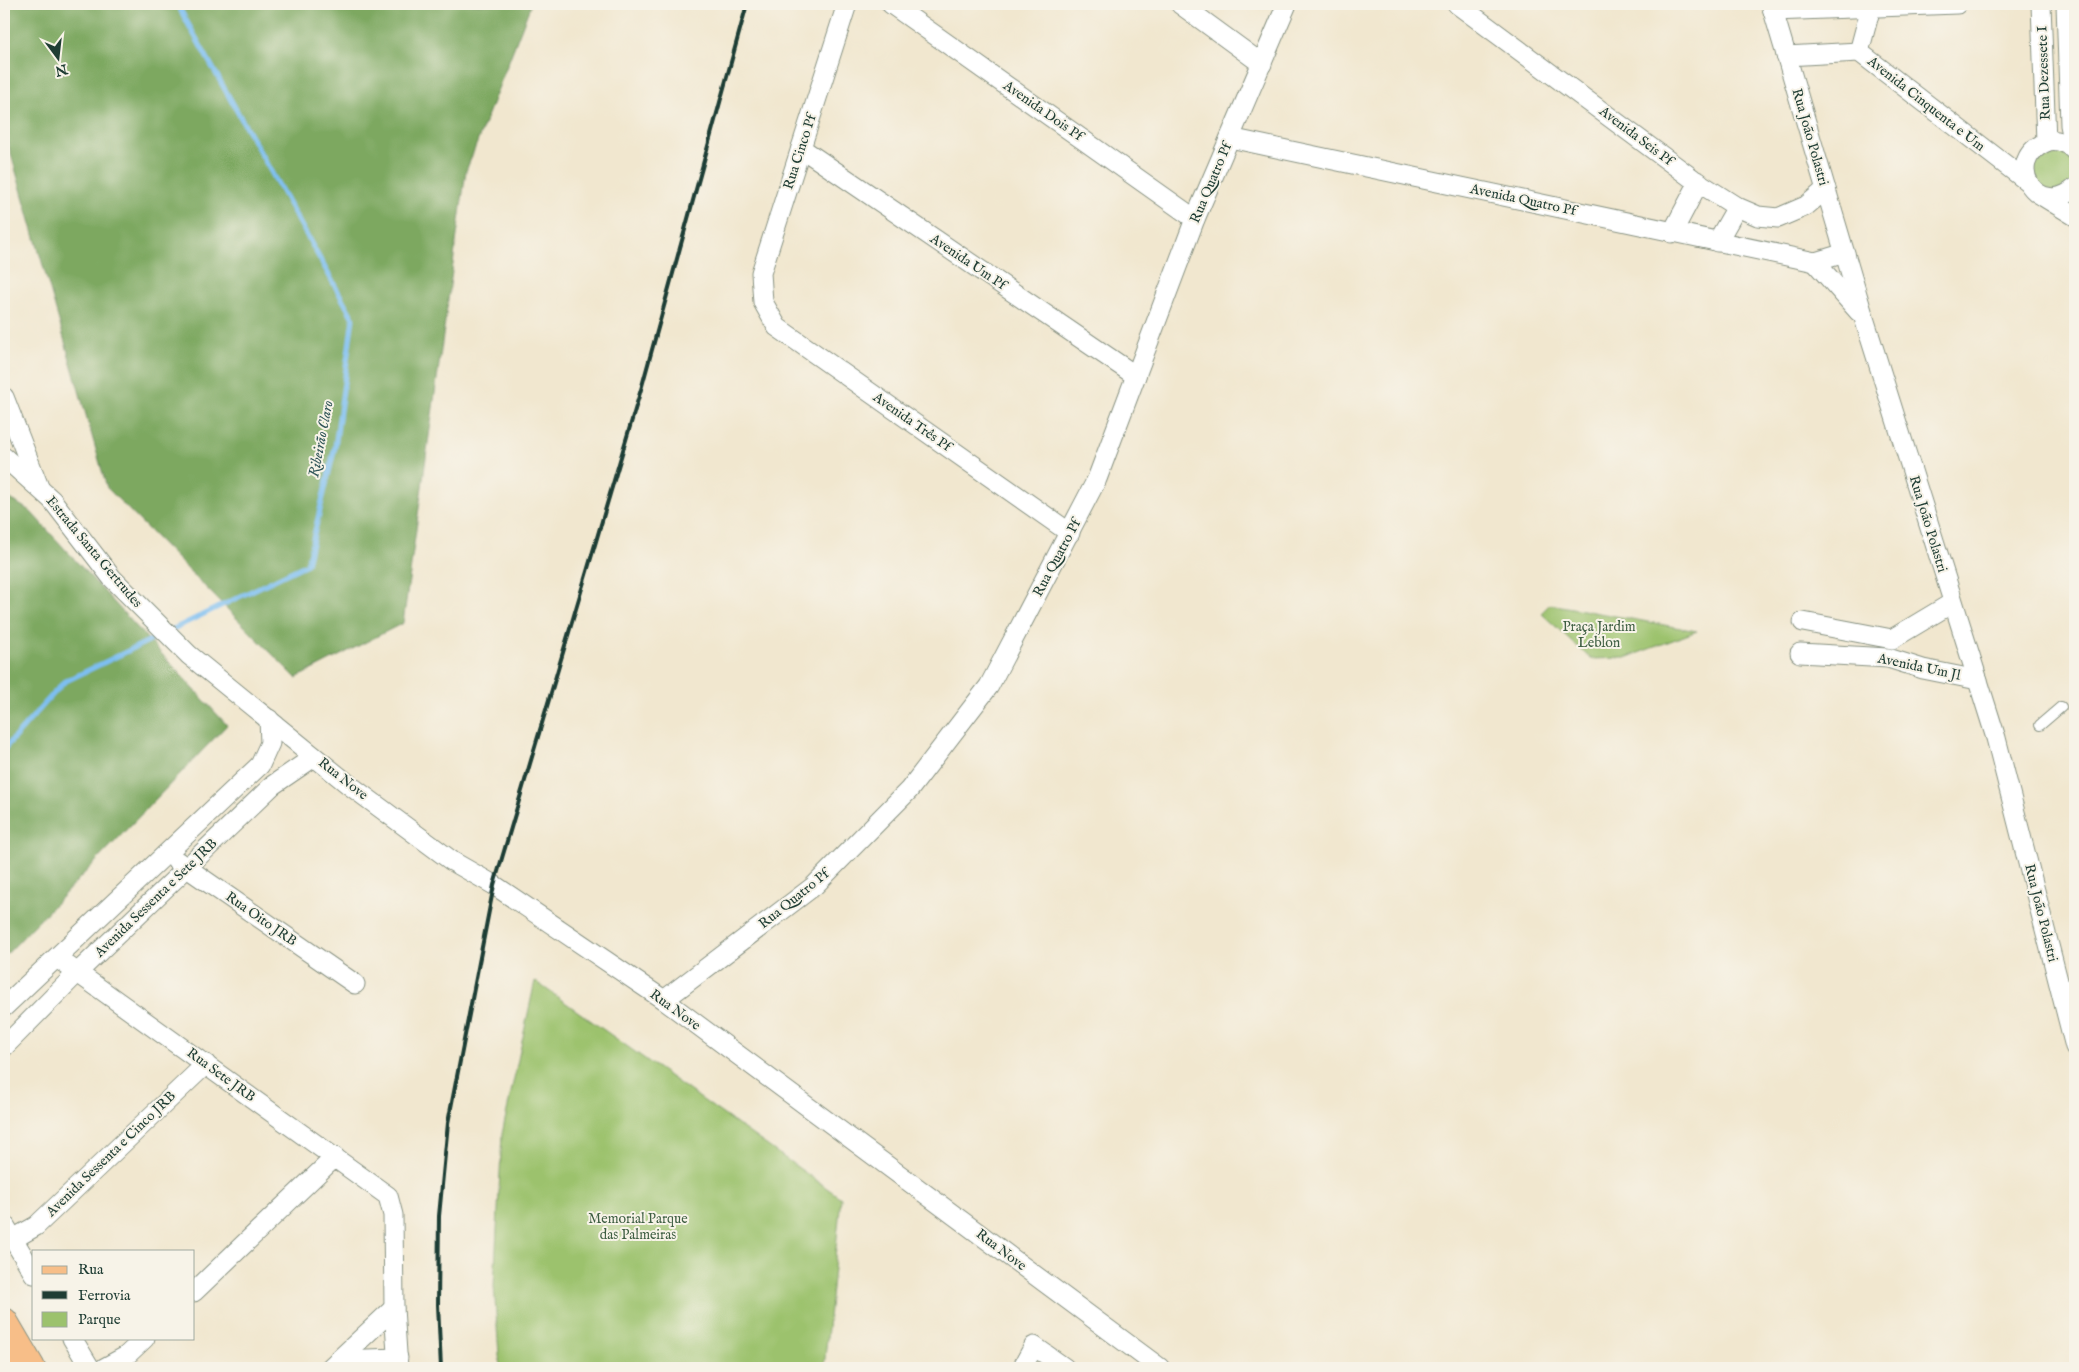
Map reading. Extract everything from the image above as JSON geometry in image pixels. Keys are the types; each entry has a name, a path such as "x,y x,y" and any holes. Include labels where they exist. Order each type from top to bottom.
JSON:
{"main road":[{"path":"4,1322 31,1368"},
{"path":"4,1361 8,1368"}],"street":[{"name":"Rua Cinco Pf","path":"763,302 761,273 847,4"},
{"name":"Avenida Dois Pf","path":"891,4 1195,219"},
{"path":"1180,4 1262,64"},
{"name":"Rua Quatro Pf","path":"664,1000 814,886 909,790 989,686 1097,479 1195,219 1287,4"},
{"name":"Avenida Seis Pf","path":"1457,4 1699,182 1737,207 1758,216 1778,218 1806,206 1826,189"},
{"path":"1772,7 1871,7 1956,4"},
{"name":"Rua Dezessete I","path":"2041,4 2046,142"},
{"name":"Rua Dezessete I","path":"2066,4 2070,125 2075,150"},
{"name":"Rua João Polastri","path":"1772,7 1844,253 1952,603 1996,738 2075,1047"},
{"path":"1859,52 1871,7"},
{"name":"Avenida Cinquenta e Um","path":"1786,56 1859,52 2028,182 2033,190 2043,196"},
{"name":"Avenida Quatro Pf","path":"1230,138 1815,262 1844,253"},
{"path":"2028,182 2025,171 2027,158 2034,149 2046,142 2066,143 2075,150"},
{"name":"Avenida Um Pf","path":"801,148 1136,376"},
{"path":"1672,232 1699,182"},
{"path":"2043,196 2052,198 2062,197 2075,188"},
{"path":"2043,196 2075,216"},
{"path":"1717,242 1737,207"},
{"path":"1815,262 1864,318"},
{"name":"Avenida Três Pf","path":"763,302 777,327 1070,533"},
{"name":"Estrada Santa Gertrudes","path":"4,397 40,489"},
{"name":"Estrada Santa Gertrudes","path":"4,457 52,500 82,540 148,616 189,655"},
{"name":"Avenida Um Jl","path":"1803,622 1892,639 1952,603"},
{"path":"1888,658 1892,639"},
{"name":"Avenida Um Jl","path":"1800,653 1888,658 1923,669 1978,680"},
{"name":"Rua Nove","path":"189,655 314,757 445,856 494,884 664,1000 1160,1368"},
{"path":"4,1007 260,765 270,743 268,718"},
{"name":"Avenida Sessenta e Sete JRB","path":"4,1047 78,972 273,785 314,757"},
{"name":"Rua Oito JRB","path":"167,854 355,984"},
{"name":"Rua Sete JRB","path":"57,958 384,1192 391,1202 393,1214 394,1308"},
{"name":"Avenida Sessenta e Cinco JRB","path":"9,1232 36,1226 206,1064"},
{"path":"195,1291 335,1157"},
{"path":"9,1232 32,1271"},
{"path":"334,1364 398,1363 394,1308"},
{"path":"334,1364 394,1308"},
{"path":"73,1340 90,1368"},
{"path":"104,1368 126,1356 143,1340"},
{"path":"1022,1368 1034,1346 1065,1368"}],"lane":[{"path":"2040,725 2061,707"}],"green space":[{"path":"4,4 531,4 466,171 403,623 296,678 107,488 4,130"},
{"path":"2046,143 2075,156 2075,186 2043,194 2029,159"},
{"path":"4,495 30,511 227,725 4,957"},
{"name":"Praça Jardim Leblon","path":"1550,604 1697,631 1625,658 1591,659 1541,613"},
{"name":"Memorial Parque das Palmeiras","path":"535,981 841,1198 824,1368 500,1368 494,1286 502,1134"}],"waterway":[{"name":"Ribeirão Claro","path":"4,749 64,682 307,564 335,447 353,318 177,4"}],"railway":[{"path":"441,1368 438,1305 439,1216 448,1123 494,885 642,386 747,4"}]}
